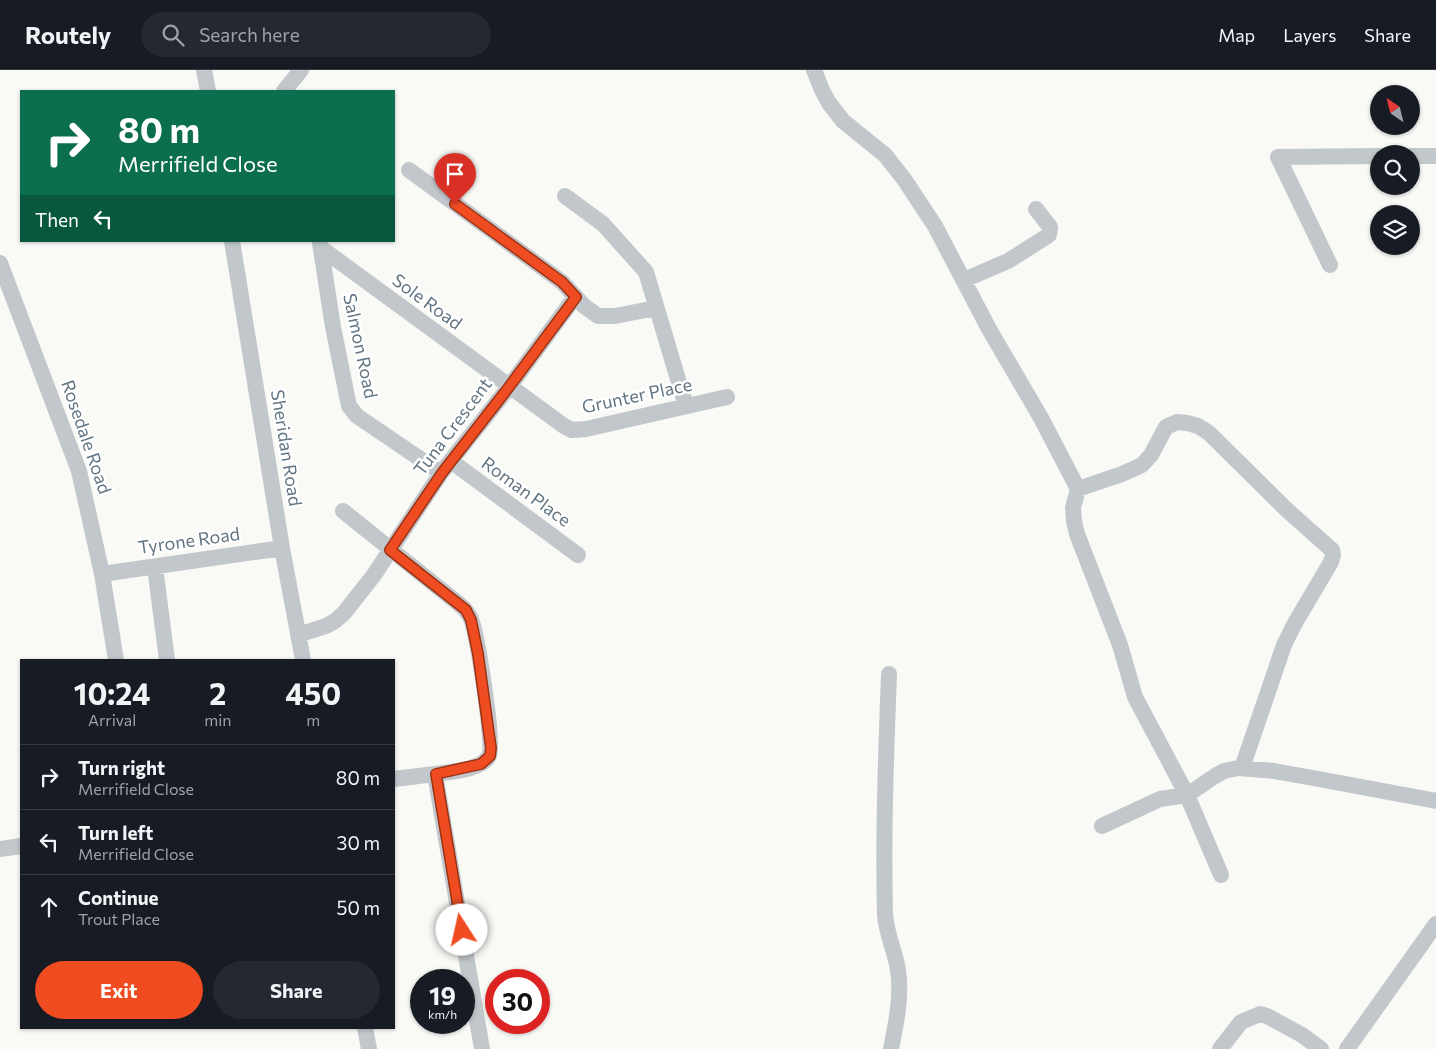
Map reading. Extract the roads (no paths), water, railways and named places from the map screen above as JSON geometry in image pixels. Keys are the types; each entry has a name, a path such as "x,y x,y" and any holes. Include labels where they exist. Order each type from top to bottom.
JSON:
{"street":[{"path":"204,70 208,90"},
{"path":"285,90 301,70"},
{"path":"814,70 829,103 843,121 885,155 904,179 935,226 989,329 1041,418 1078,490 1073,508 1077,534 1117,636 1132,689 1187,795 1220,875"},
{"path":"1330,265 1278,157 1370,156"},
{"path":"1420,156 1436,156"},
{"path":"409,170 562,282 591,312 604,317 656,308"},
{"path":"565,196 603,224 646,272 686,406"},
{"path":"964,280 1008,261 1049,235 1050,227 1036,209"},
{"name":"Sheridan Road","path":"232,242 282,548 303,659"},
{"name":"Sole Road","path":"320,245 509,387"},
{"name":"Salmon Road","path":"320,245 333,327 349,406 357,416 446,467"},
{"name":"Rosedale Road","path":"0,263 80,471 102,574 116,659"},
{"name":"Tuna Crescent","path":"298,635 326,626 340,618 374,575 446,467 576,297"},
{"name":"Grunter Place","path":"509,387 572,430 586,429 727,397"},
{"path":"1078,490 1134,470 1151,455 1166,427 1177,422 1187,423 1198,426 1216,439 1288,511 1332,550 1331,562 1284,645 1242,768"},
{"name":"Roman Place","path":"446,467 578,555"},
{"path":"343,511 466,610 471,620 478,654 489,729 490,756 481,764 436,774 395,779"},
{"name":"Tyrone Road","path":"102,574 282,548"},
{"path":"155,566 167,659"},
{"path":"890,674 884,807 885,916 900,984 891,1049"},
{"path":"1102,826 1160,799 1187,795 1224,771 1242,768 1316,778 1436,801"},
{"path":"436,774 482,1049"},
{"path":"0,849 20,846"},
{"path":"1347,1049 1436,924"},
{"path":"1220,1049 1241,1022 1260,1014 1302,1035 1320,1049"},
{"path":"365,1029 369,1049"}]}
